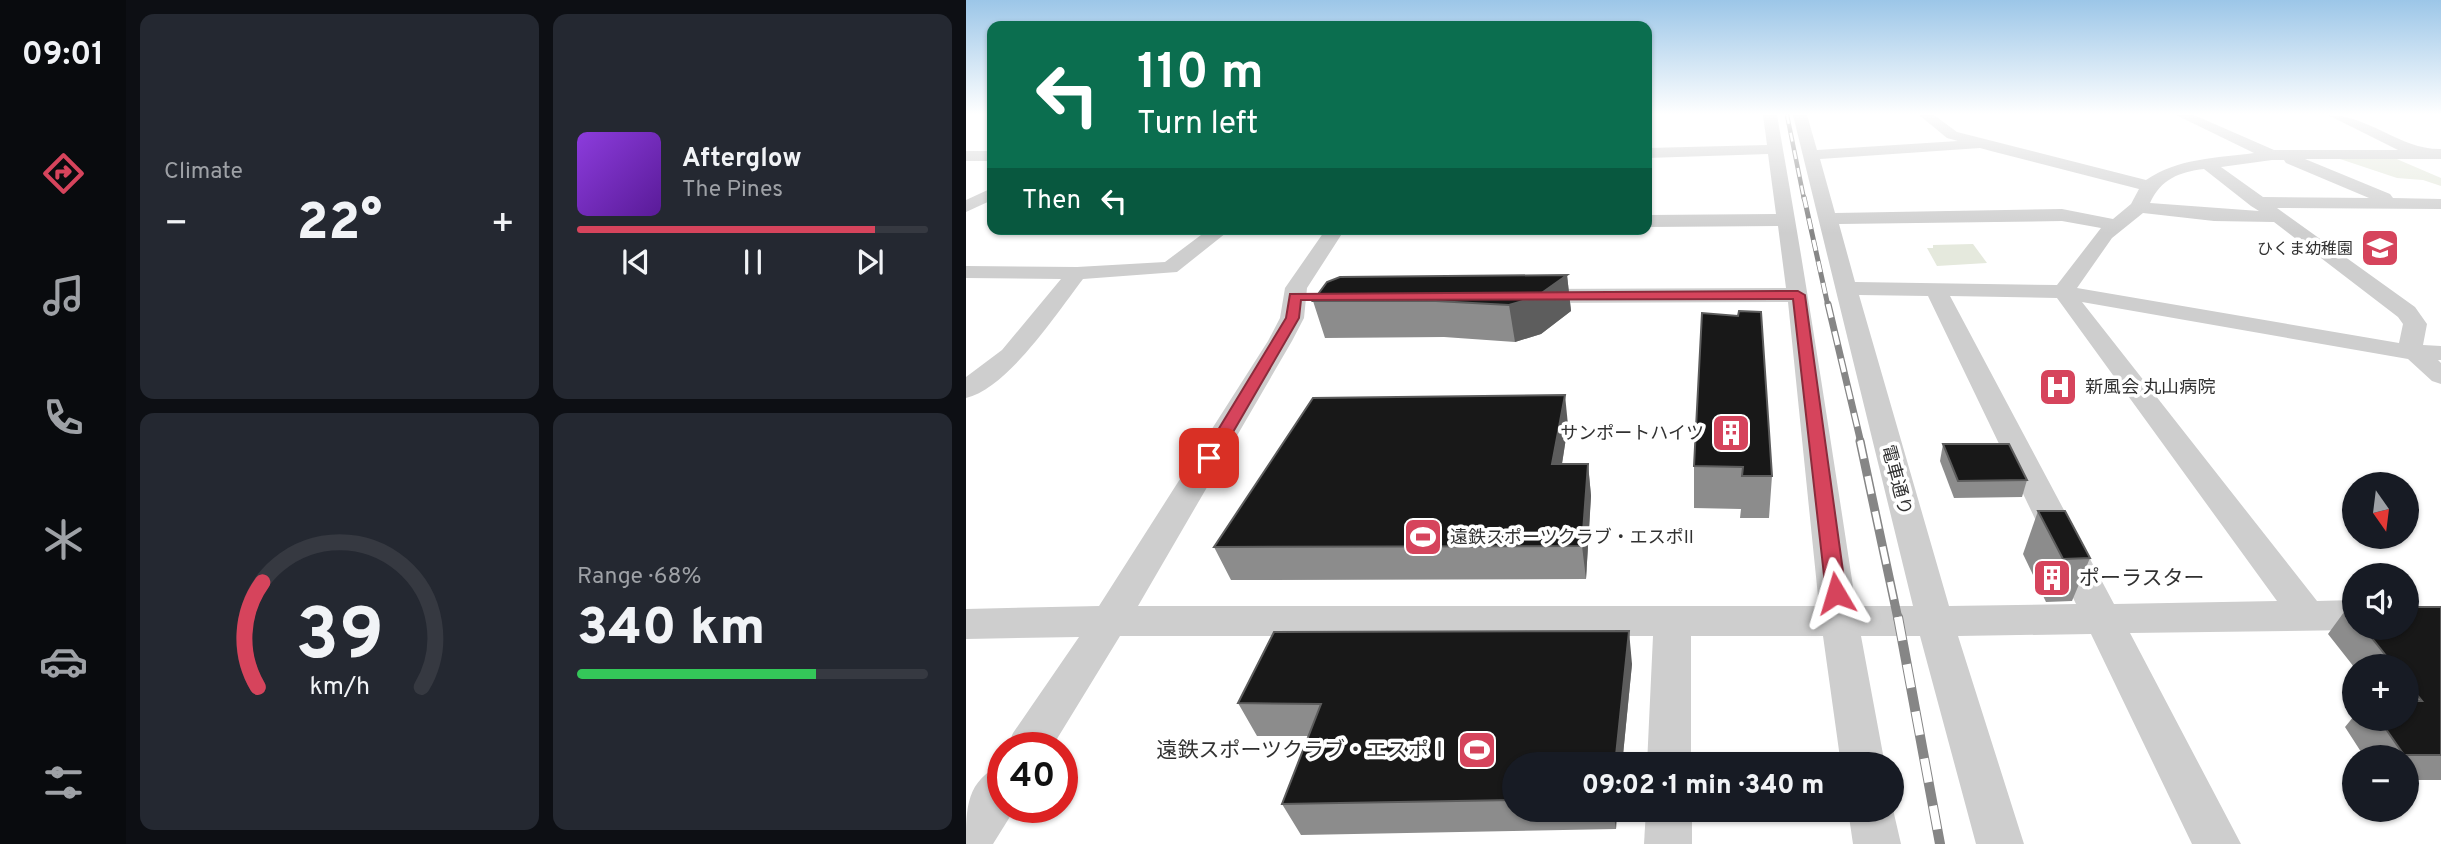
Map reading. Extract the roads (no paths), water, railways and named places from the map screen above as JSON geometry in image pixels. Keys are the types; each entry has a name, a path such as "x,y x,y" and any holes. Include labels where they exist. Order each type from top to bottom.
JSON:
{"street":[{"path":"1777,154 1798,295 1839,621 1861,752"},
{"path":"1809,155 1819,154"},
{"path":"2024,154 2150,186"},
{"name":"電車通り","path":"1809,155 1935,621 2000,844"},
{"path":"2063,292 2105,234 2139,207 2150,186 2168,172 2275,155 2434,158"},
{"path":"2275,155 2441,222"},
{"path":"966,156 987,156"},
{"path":"2207,164 2407,312 2415,324 2412,346 2441,376"},
{"path":"966,207 987,196"},
{"path":"2257,202 2441,204"},
{"path":"2139,207 2214,215 2277,217"},
{"path":"1826,219 2050,215 2116,225"},
{"path":"1652,221 1786,220"},
{"path":"966,272 1077,273 1170,268 1214,235"},
{"path":"1038,732 1110,621 1280,341 1306,296 1296,288 1332,235"},
{"path":"966,390 1012,355 1077,273"},
{"path":"1845,288 2063,292 2417,353 2441,353"},
{"path":"1936,290 2217,844"},
{"path":"2063,292 2308,616"},
{"path":"1507,296 1798,295"},
{"path":"966,624 1110,621 1935,621 2342,615"},
{"path":"1669,752 1672,620"},
{"path":"966,843 987,811"},
{"path":"1668,844 1669,822"},
{"path":"1873,822 1877,844"}],"railway":[{"path":"1795,154 1804,199"},
{"path":"1804,197 1828,306"},
{"path":"1828,304 1861,443"},
{"path":"1860,441 1898,619"},
{"path":"1898,617 1940,844"}],"place":[{"name":"ひくま幼稚園","path":"2380,248"},
{"name":"新風会 丸山病院","path":"2058,387"},
{"name":"サンポートハイツ","path":"1731,433"},
{"name":"遠鉄スポーツクラブ・エスポII","path":"1423,537"},
{"name":"ポーラスター","path":"2052,578"},
{"name":"遠鉄スポーツクラブ・エスポⅠ","path":"1477,750"}]}
